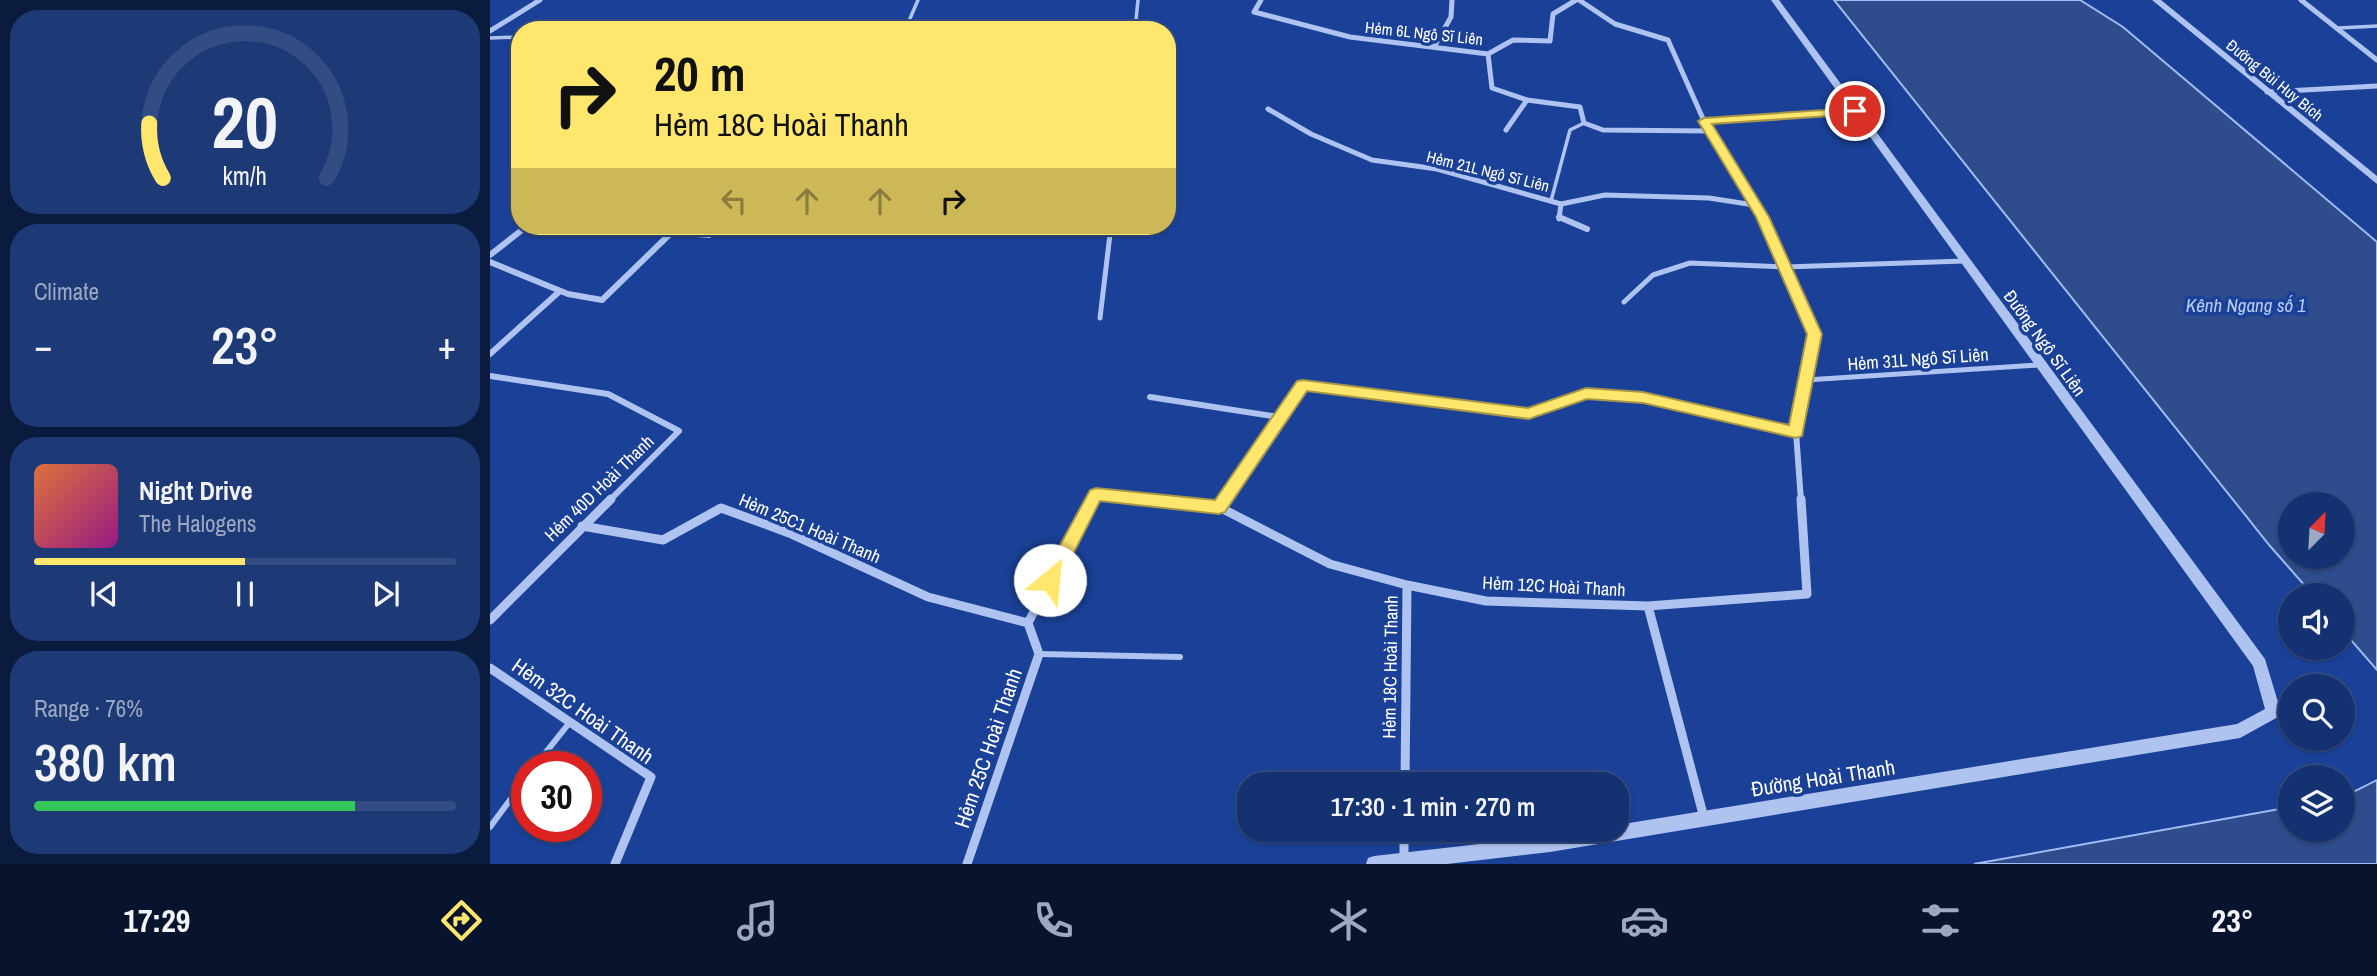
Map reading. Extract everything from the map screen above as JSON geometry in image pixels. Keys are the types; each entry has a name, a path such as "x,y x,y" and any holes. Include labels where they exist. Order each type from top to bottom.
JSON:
{"street":[{"path":"490,32 540,0"},
{"name":"Hẻm 6L Ngô Sĩ Liên","path":"1261,0 1254,12 1350,37 1488,54 1513,40 1550,41 1553,14 1577,0"},
{"path":"1434,47 1451,17 1452,0"},
{"path":"1577,0 1615,24 1668,40 1709,131 1732,164 1762,217 1785,267"},
{"name":"Đường Ngô Sĩ Liên","path":"1775,0 2039,365 2260,664 2273,712"},
{"name":"Đường Bùi Huy Bích","path":"2156,0 2377,181"},
{"path":"2301,0 2377,60"},
{"path":"1488,54 1492,88 1527,100 1580,107 1584,123 1603,130 1709,131"},
{"path":"2267,92 2377,86"},
{"path":"1506,130 1527,100"},
{"name":"Hẻm 21L Ngô Sĩ Liên","path":"1268,109 1311,134 1371,160 1437,169 1561,204 1605,195 1709,198 1754,205"},
{"path":"1704,121 1855,111"},
{"path":"1561,204 1559,219 1587,229"},
{"path":"490,256 516,235"},
{"path":"490,262 560,291 602,300 669,235"},
{"path":"490,354 560,291"},
{"name":"Hẻm 40D Hoài Thanh","path":"490,376 608,394 679,431 490,620"},
{"path":"1150,397 1279,417 1219,507"},
{"path":"1648,606 1807,594 1796,432"},
{"name":"Hẻm 18C Hoài Thanh","path":"1028,623 1096,494 1219,507 1330,564 1407,585 1405,772"},
{"name":"Hẻm 25C1 Hoài Thanh","path":"582,526 663,540 721,508 789,533 928,597 1028,623"},
{"name":"Hẻm 12C Hoài Thanh","path":"1407,585 1486,601 1648,606 1705,819"},
{"name":"Hẻm 25C Hoài Thanh","path":"967,864 1039,654 1028,623"},
{"name":"Hẻm 32C Hoài Thanh","path":"490,668 651,777 615,864"},
{"name":"Đường Hoài Thanh","path":"1374,864 1550,844 2240,731 2273,712"},
{"path":"1404,842 1404,861"}],"lane":[{"path":"909,21 918,0"},
{"path":"1136,21 1138,0"},
{"path":"2339,28 2377,26"},
{"path":"490,38 511,37"},
{"path":"1551,201 1570,130 1584,123"},
{"path":"1100,318 1110,235"},
{"path":"1624,302 1653,275 1690,263 1785,267 1964,261"},
{"path":"1279,417 1303,385 1529,414 1586,394 1643,397 1796,432 1815,334 1785,267"},
{"name":"Hẻm 31L Ngô Sĩ Liên","path":"1806,380 2039,365"},
{"path":"1039,654 1180,657"},
{"path":"547,751 570,722"},
{"path":"490,827 493,816 511,795"}],"water":[{"name":"Kênh Ngang số 1","path":"1834,0 2080,0 2123,27 2377,242 2377,670 2355,645 2355,583 2302,583 2290,569 2356,569 2356,492 2278,492 2278,555"},
{"path":"2377,780 2377,864 1974,864 2278,809 2278,842 2355,842 2355,791"}],"route":[{"path":"1050,580 1096,494 1219,507 1303,385 1529,414 1586,394 1643,397 1796,432 1815,334 1762,217 1704,121 1855,111"}]}
